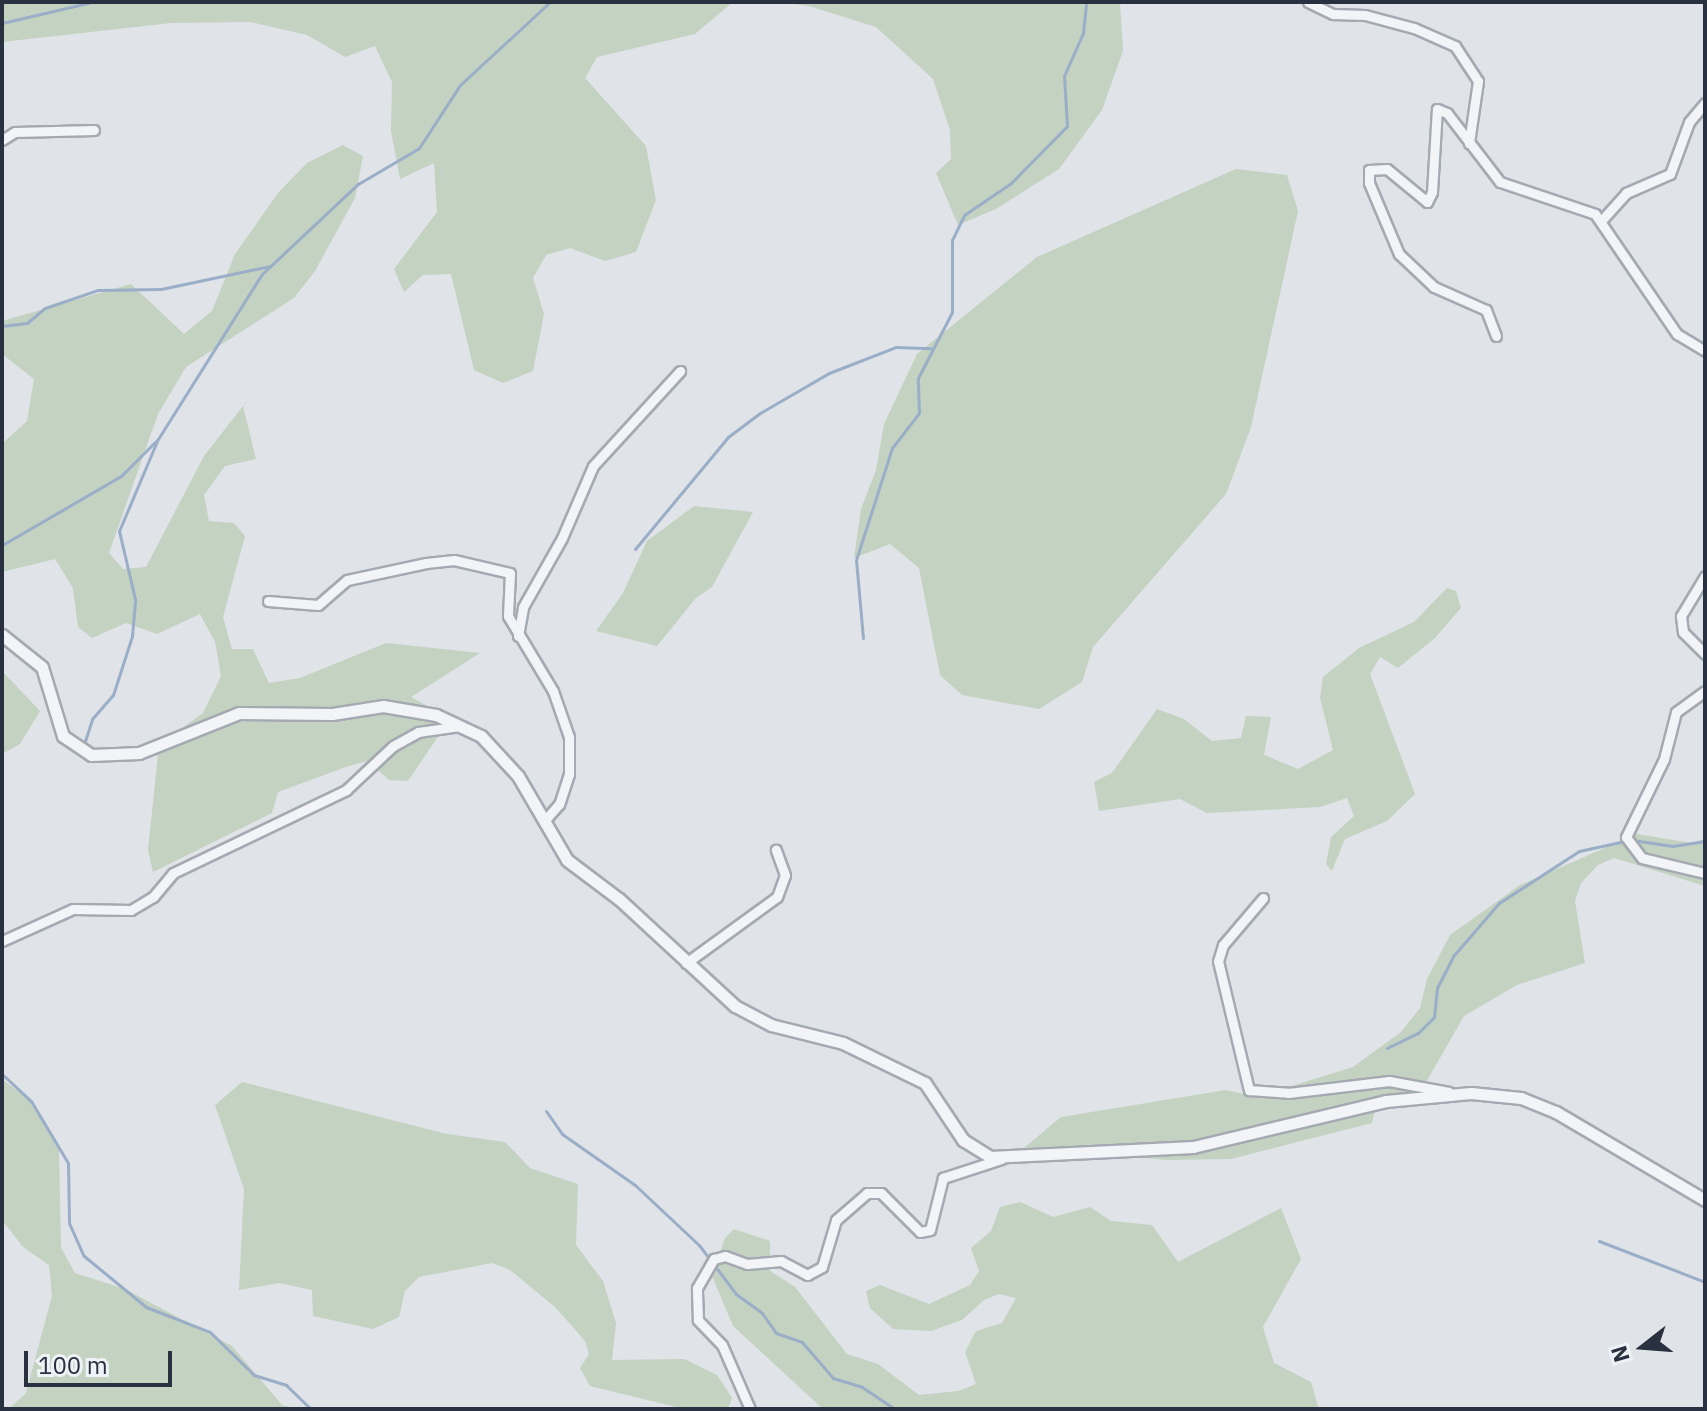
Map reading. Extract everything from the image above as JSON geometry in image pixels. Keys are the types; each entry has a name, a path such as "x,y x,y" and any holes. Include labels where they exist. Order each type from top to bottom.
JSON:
{"street":[{"path":"1308,2 1333,14 1365,15 1414,28 1455,46 1478,81 1469,143"},
{"path":"1601,221 1626,193 1670,174 1689,122 1705,103"},
{"path":"1496,336 1486,310 1434,287 1399,254 1369,183 1369,170 1387,169 1427,202 1432,192 1437,109 1447,113 1500,182 1595,214 1677,334 1705,351"},
{"path":"2,140 15,132 94,130"},
{"path":"518,636 523,607 562,538 593,466 680,371"},
{"path":"268,601 318,605 347,580 454,560 510,573 508,616 553,691 569,737 569,774 559,804 544,821"},
{"path":"1705,576 1681,616 1683,632 1705,654"},
{"path":"2,635 42,667 63,736 91,755 139,753 239,713 332,714 383,706 412,708 460,726 501,752 567,860 619,899 735,1006 771,1025 843,1043 925,1083 963,1140 979,1152 1004,1159"},
{"path":"1705,691 1676,712 1664,759 1626,837 1642,858 1705,873"},
{"path":"2,941 73,909 131,910 153,897 173,873 346,790 393,746 418,732 460,726"},
{"path":"686,963 777,897 785,875 776,850"},
{"path":"1263,898 1223,945 1218,961 1249,1090 1288,1093 1389,1081 1456,1093 1521,1098 1556,1112 1705,1200"},
{"path":"750,1409 722,1345 698,1320 697,1288 714,1259 725,1256 747,1264 781,1261 807,1275 822,1267 836,1220 867,1193 881,1193 920,1232 930,1230 943,1178 1004,1159 1058,1151 1193,1147 1386,1101 1456,1093"}],"green space":[{"path":"2,2 733,2 695,34 597,57 585,78 646,146 656,200 636,252 605,261 570,248 546,255 533,278 544,314 533,371 503,383 474,370 451,274 423,275 404,292 394,269 437,212 434,163 400,179 391,131 392,82 375,46 345,57 307,35 251,22 171,23 2,42"},
{"path":"779,2 1120,2 1123,51 1102,110 1059,169 996,209 958,225 936,173 951,159 950,130 933,79 876,27 809,6"},
{"path":"343,145 363,156 355,198 315,271 294,298 186,367 158,414 109,553 123,569 146,567 204,456 243,406 256,459 225,466 204,495 209,521 234,523 245,536 223,617 232,649 253,649 269,683 300,678 386,643 480,653 411,697 450,719 408,781 389,780 367,761 346,767 278,792 272,813 153,872 148,850 159,745 203,713 221,676 215,642 200,614 157,634 126,623 92,638 78,627 73,588 55,559 2,572 2,444 27,421 34,379 2,354 2,321 131,284 184,334 212,311 235,254 278,193 307,163"},
{"path":"1236,169 1287,175 1298,211 1251,427 1226,494 1093,647 1082,682 1039,709 962,695 940,675 919,568 890,544 854,558 861,509 876,470 884,424 917,354 1037,257"},
{"path":"694,506 753,512 712,587 696,598 657,646 596,631 623,593 647,541"},
{"path":"1447,588 1456,591 1461,608 1435,638 1398,668 1380,657 1370,674 1415,794 1387,821 1345,839 1332,871 1326,864 1331,837 1354,816 1347,798 1320,807 1207,813 1180,799 1099,811 1094,782 1112,773 1157,709 1184,719 1212,741 1241,738 1246,716 1271,717 1264,755 1298,769 1333,750 1320,698 1323,677 1359,648 1414,622"},
{"path":"2,671 40,711 20,744 2,754"},
{"path":"1637,834 1692,843 1705,839 1705,886 1614,858 1598,865 1581,883 1575,901 1585,963 1517,985 1464,1016 1421,1091 1377,1100 1372,1123 1231,1159 1168,1160 1024,1148 1061,1117 1226,1090 1256,1097 1353,1067 1401,1032 1420,1008 1427,979 1450,935 1520,885"},
{"path":"2,1079 31,1101 59,1150 61,1248 75,1273 125,1289 232,1346 282,1405 297,1409 9,1409 26,1393 52,1296 49,1265 23,1247 2,1220"},
{"path":"242,1082 447,1134 505,1142 530,1168 578,1184 576,1245 603,1281 616,1323 612,1360 684,1359 717,1375 732,1398 728,1409 684,1409 590,1386 580,1368 589,1354 585,1341 555,1307 510,1270 492,1263 419,1277 405,1291 399,1317 373,1329 313,1316 312,1290 279,1283 239,1290 244,1189 215,1105"},
{"path":"1020,1202 1053,1217 1090,1207 1111,1221 1152,1225 1178,1262 1281,1208 1301,1259 1263,1327 1274,1363 1311,1382 1319,1409 823,1409 733,1326 712,1276 725,1238 734,1229 770,1241 770,1271 795,1287 847,1354 878,1364 919,1395 958,1391 976,1384 965,1352 976,1331 1002,1323 1016,1298 999,1294 984,1300 962,1320 931,1331 893,1329 870,1308 866,1291 880,1285 929,1304 970,1285 979,1271 971,1248 991,1231 1000,1207"}],"waterway":[{"path":"2,23 92,2"},
{"path":"2,545 121,476 158,439 262,274 358,184 419,148 460,85 550,2"},
{"path":"863,638 856,560 892,448 919,413 918,378 952,312 952,240 964,215 1011,183 1067,126 1064,76 1083,33 1086,2"},
{"path":"2,326 27,323 45,308 98,290 161,289 270,266"},
{"path":"635,549 728,437 760,413 829,373 896,347 931,348"},
{"path":"85,741 92,719 113,695 132,636 135,599 119,531 157,441"},
{"path":"1632,840 1673,846 1705,841"},
{"path":"1387,1048 1418,1033 1434,1017 1437,988 1454,955 1499,903 1579,851 1625,841"},
{"path":"2,1074 31,1101 68,1163 69,1223 84,1256 146,1307 210,1332 254,1375 286,1385 311,1409"},
{"path":"546,1111 562,1134 635,1185 699,1245 736,1294 762,1313 776,1333 802,1342 833,1378 862,1387 895,1409"},
{"path":"1599,1241 1705,1282"}]}
